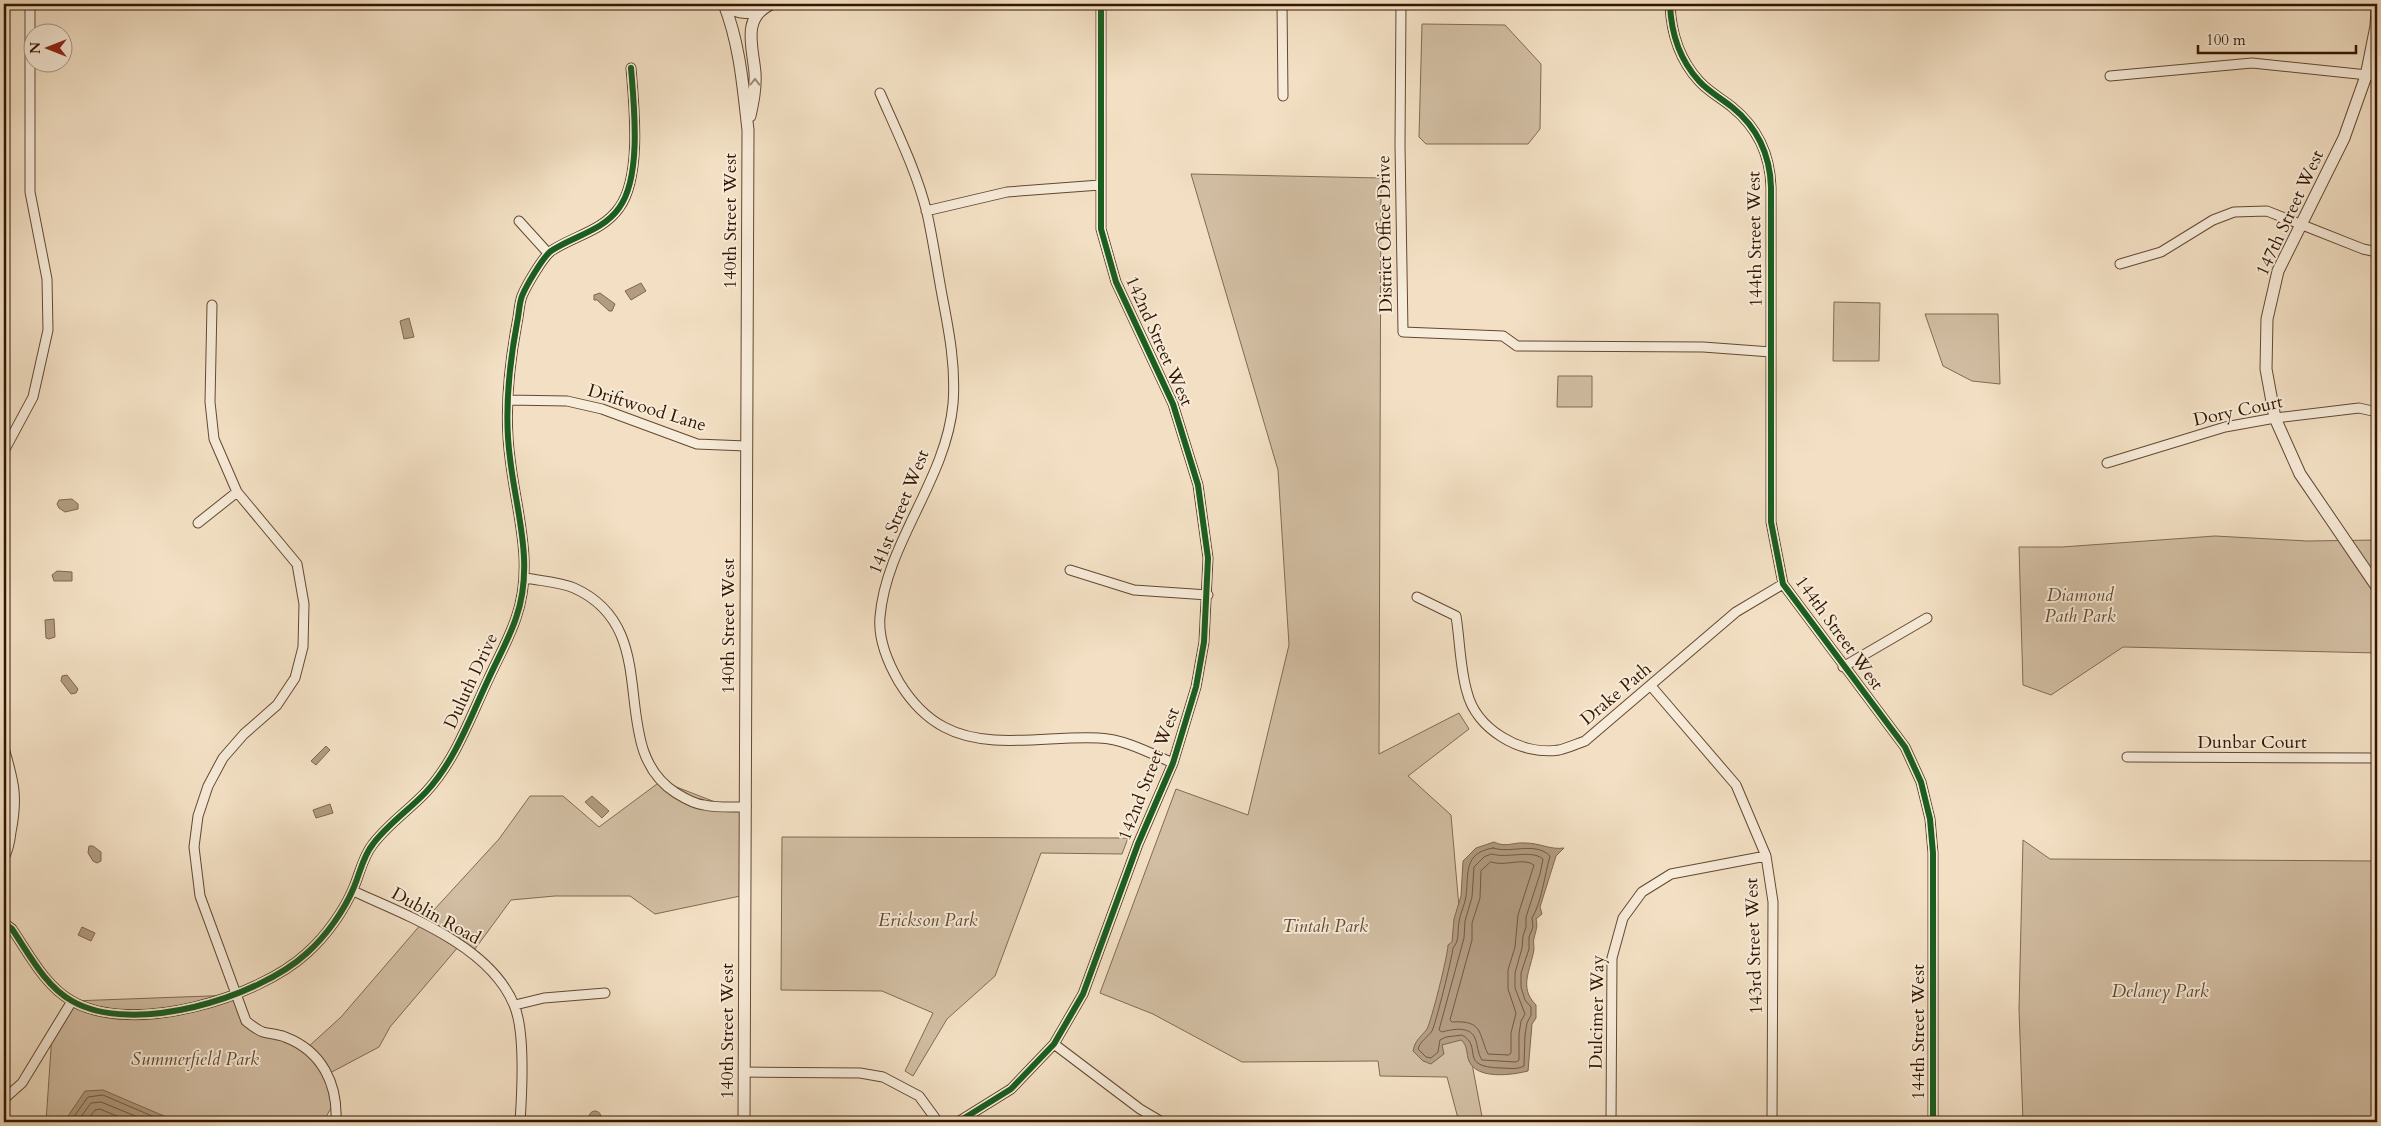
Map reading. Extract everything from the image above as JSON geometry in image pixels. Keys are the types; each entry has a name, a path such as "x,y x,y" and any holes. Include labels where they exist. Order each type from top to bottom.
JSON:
{"street":[{"path":"4,450 33,397 48,330 47,279 30,192 30,4"},
{"path":"725,4 734,11 743,13 757,11 768,5"},
{"name":"140th Street West","path":"725,4 739,50 748,130 744,1122"},
{"name":"142nd Street West","path":"958,1122 1011,1089 1054,1044 1083,994 1138,844 1173,763 1196,687 1204,642 1208,595 1208,558 1198,485 1173,404 1116,282 1101,229 1101,4"},
{"path":"1282,4 1283,96"},
{"name":"District Office Drive","path":"1401,4 1400,145 1403,332 1503,336 1517,346 1703,347 1771,352"},
{"name":"144th Street West","path":"1670,4 1673,32 1685,62 1700,83 1732,106 1751,125 1768,161 1771,187 1770,522 1783,584 1843,667 1905,747 1920,782 1930,819 1933,853 1932,1122"},
{"name":"140th Street West","path":"748,130 755,93 750,32 753,21 768,5"},
{"name":"147th Street West","path":"2377,9 2372,76 2344,138 2278,271 2267,319 2266,369 2275,418 2300,474 2377,588"},
{"path":"2110,76 2252,63 2372,76"},
{"path":"519,221 548,253 602,225 620,207 632,178 635,116 631,68"},
{"name":"141st Street West","path":"880,93 908,157 926,211 953,348 953,406 939,461 887,579 880,618 882,643 890,667 903,688 920,708 930,718 946,728 983,739 1101,738 1140,748 1173,763"},
{"path":"926,211 1006,192 1100,185"},
{"path":"2120,264 2161,252 2213,220 2234,212 2266,212 2363,249 2377,252"},
{"name":"Duluth Drive","path":"4,923 12,929 51,985 72,1001 93,1010 126,1013 165,1012 236,995 273,978 307,953 334,922 353,890 369,848 384,830 427,791 453,756 516,618 526,578 523,541 509,454 508,400 514,343 522,296 548,253"},
{"path":"212,305 210,402 214,440 237,492 297,564 304,604 303,647 295,678 277,706 244,734 223,758 208,786 198,816 194,847 200,896 246,1021 261,1031 284,1036 307,1048 325,1067 332,1086 337,1109 336,1122"},
{"name":"Driftwood Lane","path":"508,400 576,403 602,409 697,444 746,446"},
{"name":"Dory Court","path":"2107,463 2225,427 2275,418 2359,408 2377,412"},
{"path":"198,523 237,492"},
{"path":"1070,570 1134,590 1208,595"},
{"path":"526,578 573,587 592,598 608,612 620,630 628,650 638,728 644,752 654,772 667,787 703,805 746,807"},
{"name":"Drake Path","path":"1417,598 1456,616 1467,692 1478,715 1497,735 1529,749 1558,750 1584,741 1736,612 1783,584"},
{"path":"1843,667 1927,618"},
{"name":"143rd Street West","path":"1651,686 1736,785 1766,856 1773,902 1772,1122"},
{"path":"4,748 12,775 16,806 8,851 4,858"},
{"name":"Dunbar Court","path":"2127,758 2377,758"},
{"name":"Dulcimer Way","path":"1611,1122 1612,958 1623,918 1642,892 1670,874 1766,856"},
{"name":"Dublin Road","path":"353,890 433,929 477,956 499,978 515,1005 521,1034 520,1122"},
{"path":"515,1005 544,998 605,993"},
{"path":"4,1099 22,1082 72,1001"},
{"path":"1054,1044 1140,1109 1162,1122"},
{"path":"744,1072 860,1073 883,1077 919,1096 938,1122"}],"green space":[{"path":"1422,24 1505,25 1541,64 1540,129 1528,144 1426,144 1419,137"},
{"name":"Tintah Park","path":"1191,174 1381,178 1379,754 1459,713 1469,729 1408,776 1451,815 1473,1069 1483,1122 1459,1122 1447,1077 1380,1076 1378,1061 1242,1062 1153,1014 1100,993 1176,789 1248,815 1289,645 1278,470"},
{"path":"1834,302 1880,303 1879,361 1833,361"},
{"path":"1925,314 1998,314 2000,384 1972,381 1943,366"},
{"path":"1558,376 1592,376 1592,407 1557,407"},
{"name":"Diamond Path Park","path":"2215,536 2307,541 2377,540 2377,653 2123,647 2051,695 2023,685 2019,547 2062,547"},
{"name":"Summerfield Park","path":"661,781 728,807 746,807 745,895 655,914 630,896 555,896 511,900 472,953 459,946 390,1027 379,1047 328,1074 335,1101 323,1122 46,1122 52,1034 72,1001 236,995 246,1021 307,1048 341,1017 422,923 499,839 530,796 563,796 599,827"},
{"name":"Erickson Park","path":"782,837 1128,838 1122,854 1041,853 995,976 947,1019 913,1076 905,1071 933,1013 882,991 781,990"},
{"name":"Delaney Park","path":"2023,840 2050,859 2377,861 2377,1122 2023,1122 2019,1009"}],"water":[{"path":"641,283 646,291 631,300 625,291"},
{"path":"600,293 615,304 612,311 609,311 597,300 594,300 594,295"},
{"path":"409,318 414,337 404,339 400,321"},
{"path":"72,499 78,504 78,509 65,512 57,504 59,500"},
{"path":"57,571 72,572 72,581 54,581 52,575"},
{"path":"54,619 55,637 46,638 45,620"},
{"path":"67,675 78,689 76,693 71,694 61,681 62,676"},
{"path":"326,746 330,750 316,765 311,761"},
{"path":"592,796 609,811 602,818 585,802"},
{"path":"330,804 333,813 316,818 313,810"},
{"path":"1494,842 1502,845 1530,843 1564,848 1556,856 1540,907 1542,914 1536,919 1534,949 1527,978 1528,992 1536,1005 1536,1018 1532,1024 1528,1071 1504,1075 1487,1074 1473,1067 1469,1061 1465,1044 1461,1040 1442,1045 1444,1054 1431,1064 1423,1061 1413,1051 1417,1041 1429,1024 1448,945 1452,942 1454,919 1461,896 1463,861 1476,848"},
{"path":"89,846 93,846 101,852 101,861 97,863 93,861 88,853"},
{"path":"82,927 95,933 91,941 78,935"},
{"path":"103,1090 178,1122 64,1122 85,1091"},
{"path":"595,1111 601,1117 595,1123 589,1117"}],"cycle path":[{"path":"958,1122 1011,1089 1054,1044 1083,994 1138,844 1173,763 1196,687 1204,642 1208,558 1198,485 1173,404 1116,282 1101,229 1101,4"},
{"path":"1670,4 1674,35 1686,64 1703,85 1732,107 1749,124 1761,143 1768,164 1771,187 1771,522 1783,584 1905,747 1921,782 1930,819 1933,853 1933,1122"},
{"path":"4,923 12,929 31,959 62,995 98,1011 128,1015 160,1013 194,1007 227,997 258,984 285,969 307,953 334,923 350,896 364,859 370,849 385,830 426,792 454,753 516,618 524,578 524,558 508,441 507,407 520,302 539,265 548,254 605,222 619,208 626,195 634,160 635,140 631,68"}]}
